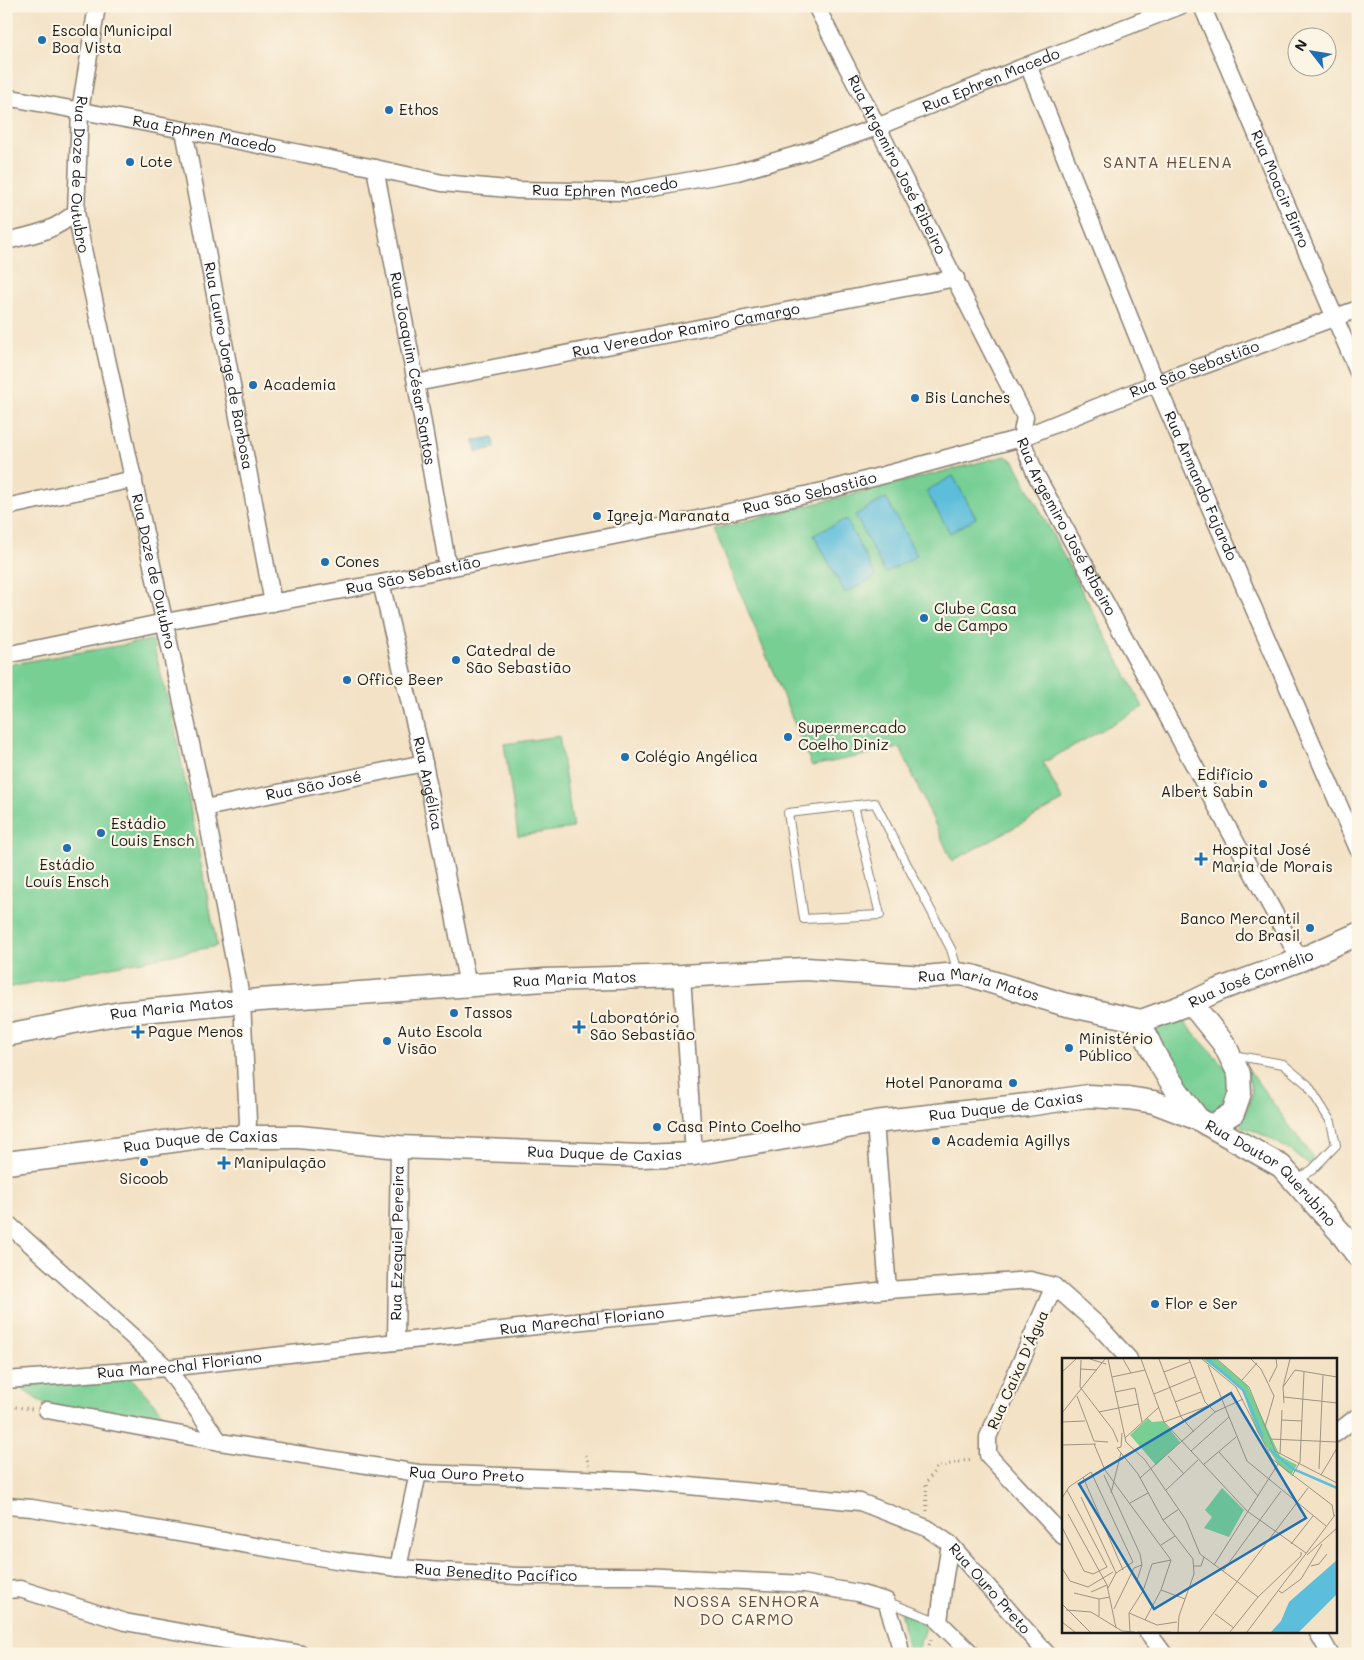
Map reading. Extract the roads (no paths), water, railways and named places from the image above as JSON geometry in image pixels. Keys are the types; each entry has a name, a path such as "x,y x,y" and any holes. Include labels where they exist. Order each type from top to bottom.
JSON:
{"main road":[{"name":"Rua José Cornélio","path":"1141,1021 1300,960 1358,934"},
{"name":"Rua Maria Matos","path":"6,1035 121,1013 260,1000 545,980 682,976 806,969 924,977 959,974 972,976 1063,1004 1141,1021"},
{"path":"1141,1021 1145,1036 1179,1094 1204,1123 1233,1114 1240,1093 1239,1074 1224,1044 1191,1003"},
{"name":"Rua Duque de Caxias","path":"6,1162 72,1155 200,1136 299,1137 399,1147 641,1156 694,1154 875,1122 1027,1105 1088,1096 1128,1098 1154,1102 1204,1123"},
{"name":"Rua Doutor Querubino","path":"1204,1123 1281,1166 1340,1232 1358,1256"}],"street":[{"name":"Rua Doze de Outubro","path":"97,6 80,111 76,212 82,249 205,808 242,1002 248,1121 247,1136"},
{"name":"Rua Argemiro José Ribeiro","path":"816,6 956,278 1025,417 1021,438 1041,483 1300,960"},
{"name":"Rua Ephren Macedo","path":"6,97 184,130 442,183 518,190 624,192 737,172 803,153 877,127 1028,64 1180,6"},
{"name":"Rua Moacir Birro","path":"1202,6 1358,372"},
{"name":"Rua Armando Fajardo","path":"1028,64 1156,383 1358,849"},
{"name":"Rua Lauro Jorge de Barbosa","path":"184,130 273,602"},
{"name":"Rua Joaquim César Santos","path":"375,168 416,383 448,568"},
{"path":"6,242 52,229 66,221 76,212"},
{"name":"Rua Vereador Ramiro Camargo","path":"416,383 956,278"},
{"name":"Rua São Sebastião","path":"6,654 164,622 381,583 448,568 680,523 822,491 1021,438 1156,383 1358,309"},
{"path":"6,507 134,479"},
{"name":"Rua Angélica","path":"381,583 424,763 468,986"},
{"name":"Rua São José","path":"205,808 424,763"},
{"path":"682,976 694,1154"},
{"path":"875,1122 888,1290"},
{"name":"Rua Ezequiel Pereira","path":"396,1341 399,1147"},
{"path":"6,1222 167,1368 220,1442"},
{"name":"Rua Marechal Floriano","path":"6,1380 167,1368 396,1341 888,1290 1030,1280 1054,1286 1098,1325 1128,1358"},
{"name":"Rua Caixa D'Água","path":"1054,1286 988,1437 988,1455 1062,1535"},
{"name":"Rua Ouro Preto","path":"47,1410 220,1442 418,1473 636,1481 860,1502 927,1528 950,1544 1047,1654"},
{"path":"1336,1433 1358,1416"},
{"path":"398,1568 418,1473"},
{"name":"Rua Benedito Pacífico","path":"6,1506 32,1508 336,1560 398,1568 517,1576 643,1576 805,1584 858,1593 886,1601"},
{"path":"939,1622 950,1544"},
{"path":"6,1590 20,1589 125,1622 302,1654"},
{"path":"886,1601 901,1654"},
{"name":"Rua Benedito Pacífico","path":"939,1622 972,1654"},
{"path":"1148,1632 1164,1654"},
{"path":"1317,1632 1330,1654"}],"lane":[{"path":"854,805 880,915 804,919 788,813 854,805 875,803 951,949 959,974"},
{"path":"1229,1054 1283,1064 1308,1085 1331,1122 1336,1145 1312,1170 1294,1180"},
{"name":"Rua Benedito Pacífico","path":"886,1601 939,1622"}],"water":[{"path":"493,437 495,448 476,452 474,441"},
{"path":"953,476 976,518 950,533 926,491"},
{"path":"886,498 917,556 885,573 855,515"},
{"path":"846,519 876,577 845,593 814,535"}],"place":[{"name":"Escola Municipal Boa Vista","path":"42,40"},
{"name":"Ethos","path":"389,110"},
{"name":"Lote","path":"130,162"},
{"name":"Academia","path":"253,385"},
{"name":"Bis Lanches","path":"915,398"},
{"name":"Igreja Maranata","path":"597,516"},
{"name":"Cones","path":"325,562"},
{"name":"Clube Casa de Campo","path":"924,618"},
{"name":"Catedral de São Sebastião","path":"456,660"},
{"name":"Office Beer","path":"347,680"},
{"name":"Supermercado Coelho Diniz","path":"788,737"},
{"name":"Colégio Angélica","path":"625,757"},
{"name":"Edifício Albert Sabin","path":"1263,784"},
{"name":"Estádio Louis Ensch","path":"101,833"},
{"name":"Estádio Louís Ensch","path":"67,848"},
{"name":"Hospital José Maria de Morais","path":"1201,859"},
{"name":"Banco Mercantil do Brasil","path":"1310,928"},
{"name":"Tassos","path":"454,1013"},
{"name":"Laboratório São Sebastião","path":"579,1027"},
{"name":"Pague Menos","path":"138,1032"},
{"name":"Auto Escola Visão","path":"387,1041"},
{"name":"Ministério Público","path":"1069,1048"},
{"name":"Hotel Panorama","path":"1013,1083"},
{"name":"Casa Pinto Coelho","path":"657,1127"},
{"name":"Academia Agillys","path":"936,1141"},
{"name":"Sicoob","path":"144,1162"},
{"name":"Manipulação","path":"224,1163"},
{"name":"Flor e Ser","path":"1155,1304"}],"district":[{"name":"SANTA HELENA","path":"1168,162"},
{"name":"NOSSA SENHORA DO CARMO","path":"747,1610"}]}
